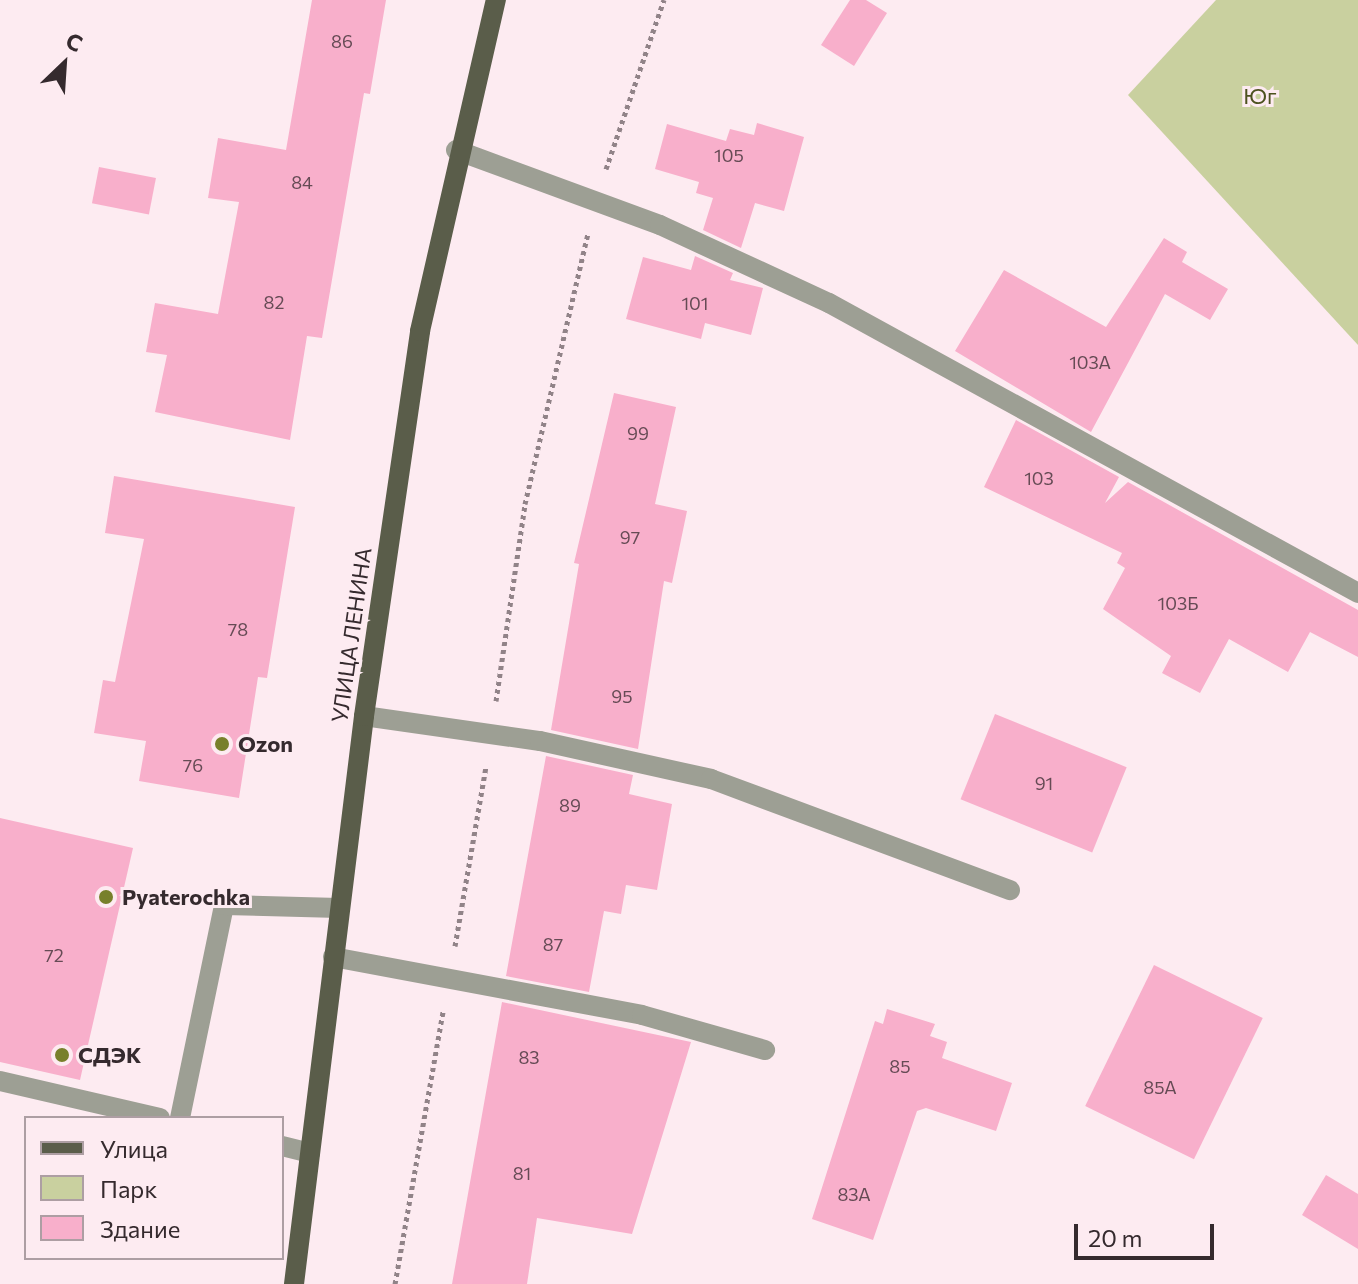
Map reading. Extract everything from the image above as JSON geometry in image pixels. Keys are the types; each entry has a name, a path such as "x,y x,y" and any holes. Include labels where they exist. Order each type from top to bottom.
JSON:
{"main road":[{"name":"УЛИЦА ЛЕНИНА","path":"294,1284 364,716 420,331 456,150 496,0"}],"street":[{"path":"456,150 595,201 829,303 1358,593"},
{"path":"364,716 491,734 711,779 1010,890"},
{"path":"180,1116 224,905 339,908"},
{"path":"333,957 642,1015 765,1050"},
{"path":"0,1081 151,1116"},
{"path":"284,1146 310,1153"}],"path":[{"path":"395,1284 491,734 525,504 595,201 664,0"}],"green space":[{"name":"Юг","path":"1216,0 1358,0 1358,345 1128,95"}],"building":[{"path":"312,0 386,0 370,94 364,93 322,338 307,336 290,440 155,412 167,355 146,352 155,303 218,314 239,202 208,198 218,138 286,150"},
{"path":"850,0 866,0 887,13 854,66 821,45"},
{"path":"757,123 804,137 784,211 755,203 741,248 703,230 713,198 696,193 699,182 655,169 667,124 726,141 730,129 754,135"},
{"path":"99,167 156,178 149,214 92,203"},
{"path":"1164,238 1187,252 1182,262 1228,289 1210,320 1165,294 1091,432 955,351 1004,270 1106,327"},
{"path":"695,256 733,273 730,280 763,288 751,335 705,323 701,339 626,319 643,257 691,270"},
{"path":"614,393 676,407 655,504 687,511 672,583 664,581 638,749 551,730 579,564 574,563"},
{"path":"1016,420 1119,477 1105,503 1128,482 1358,610 1358,657 1310,632 1288,672 1229,639 1200,693 1162,673 1171,656 1103,609 1125,568 1117,563 1122,553 984,487"},
{"path":"114,476 295,507 267,678 258,677 239,798 139,781 146,741 94,733 103,680 115,682 144,539 105,533"},
{"path":"995,714 1127,767 1092,852 961,799"},
{"path":"546,756 633,775 629,794 672,804 657,890 626,885 621,914 604,911 589,992 506,976"},
{"path":"0,818 133,848 80,1080 0,1062"},
{"path":"1154,965 1263,1018 1194,1159 1085,1106"},
{"path":"502,1002 691,1042 632,1234 537,1218 527,1284 452,1284"},
{"path":"887,1009 935,1024 930,1036 947,1042 942,1058 1012,1083 996,1131 926,1108 917,1111 873,1240 812,1219 875,1021 883,1024"},
{"path":"1326,1175 1358,1194 1358,1249 1302,1215"}],"place":[{"name":"Ozon","path":"222,744"},
{"name":"Pyaterochka","path":"106,897"},
{"name":"СДЭК","path":"62,1055"}]}
